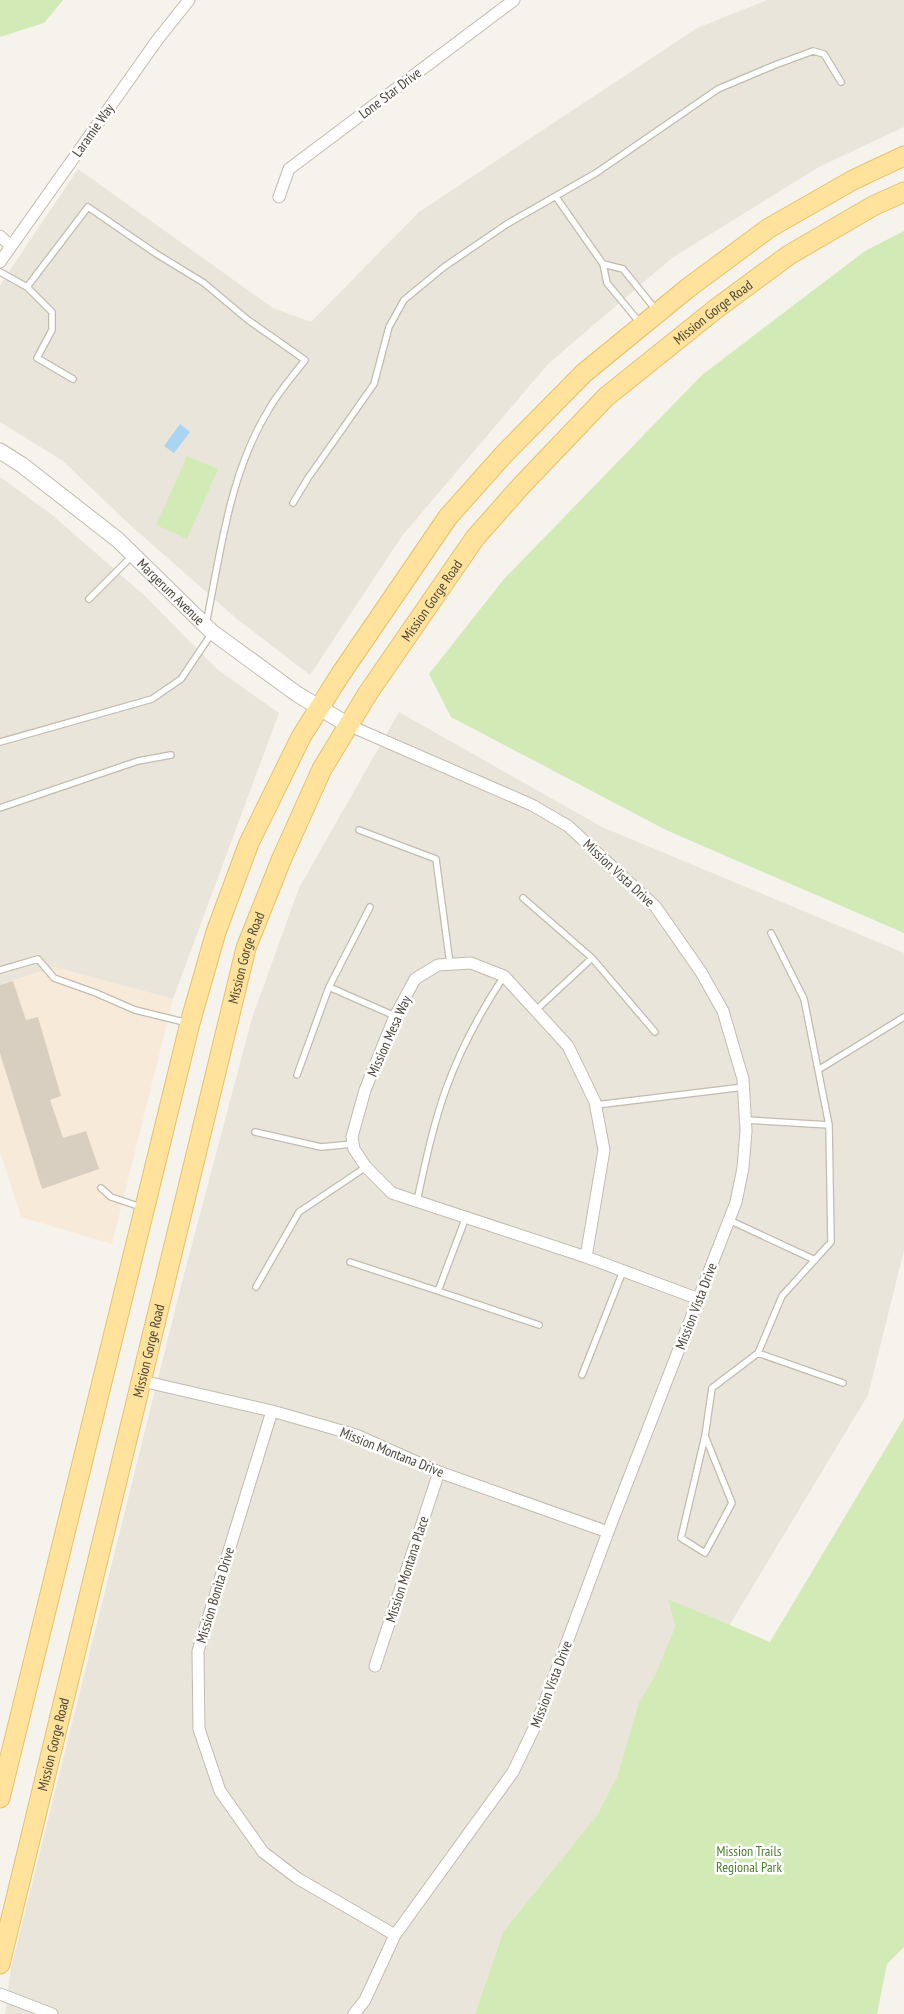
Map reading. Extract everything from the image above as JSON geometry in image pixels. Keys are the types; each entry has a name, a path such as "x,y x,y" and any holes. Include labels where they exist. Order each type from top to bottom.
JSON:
{"main road":[{"path":"0,1798 190,1023 216,932 249,843 301,737 448,517 505,453 584,373 658,313 769,228 853,180 904,156"},
{"name":"Mission Gorge Road","path":"0,1964 246,948 282,858 318,778 348,725 475,538 521,486 606,397 717,308 789,255 873,206 904,192"}],"street":[{"name":"Laramie Way","path":"0,262 158,39 189,0"},
{"name":"Lone Star Drive","path":"279,196 289,168 514,0"},
{"path":"0,236 10,246"},
{"name":"Margerum Avenue","path":"0,451 22,465 118,540 209,629 319,708 348,725"},
{"name":"Mission Vista Drive","path":"348,725 532,805 568,826 656,906 701,972 723,1011 743,1079 746,1120 743,1168 736,1202 700,1299 608,1532 538,1720 513,1772 395,1935 365,2000 354,2014"},
{"name":"Mission Mesa Way","path":"353,1144 352,1137 365,1090 395,1016 415,979 438,965 471,963 504,976 568,1046 596,1105 604,1150 586,1257"},
{"path":"353,1144 354,1149 366,1168 392,1192 586,1257 700,1299"},
{"name":"Mission Montana Drive","path":"142,1381 272,1411 356,1435 439,1472 608,1532"},
{"name":"Mission Bonita Drive","path":"272,1411 198,1651 199,1729 220,1792 263,1852 297,1878 395,1935"},
{"name":"Mission Montana Place","path":"375,1666 439,1472"},
{"path":"0,1994 52,2014"}],"lane":[{"path":"293,503 308,478 374,384 389,327 404,300 444,267 507,224 556,197 604,167 718,89 813,51 824,54 841,82"},
{"path":"556,197 603,264 607,283 642,326"},
{"path":"0,742 152,699 180,679 209,629 226,514 244,457 269,408 305,360 248,320 204,284 88,207 27,286"},
{"path":"603,264 622,269 658,313"},
{"path":"0,272 27,286 52,312 52,330 37,358 73,379"},
{"path":"89,600 133,555"},
{"path":"0,808 138,761 171,755"},
{"path":"359,830 436,859 450,964"},
{"path":"523,898 592,958 655,1032"},
{"path":"297,1075 329,987 370,908"},
{"path":"704,1436 732,1503 705,1553 682,1538 704,1436 712,1388 758,1353 782,1296 831,1242 829,1124 804,999 771,933"},
{"path":"535,1010 592,958"},
{"path":"0,970 38,959 54,978 135,1010 190,1023"},
{"path":"416,1201 425,1161 446,1089 482,1009 504,976"},
{"path":"329,987 395,1016"},
{"path":"818,1070 904,1017"},
{"path":"596,1105 744,1087"},
{"path":"746,1120 829,1124"},
{"path":"255,1132 321,1147 353,1144"},
{"path":"256,1287 299,1212 366,1168"},
{"path":"101,1188 111,1197 145,1208"},
{"path":"438,1291 466,1217"},
{"path":"729,1220 815,1260"},
{"path":"350,1262 538,1325"},
{"path":"582,1375 623,1271"},
{"path":"758,1353 843,1383"}],"shaded area":[{"path":"767,0 904,0 904,127 819,167 672,258 548,364 402,536 310,675 237,619 130,525 63,461 0,422 0,285 78,169 273,308 311,322 419,212 697,28"},
{"path":"0,477 51,514 145,596 218,670 279,713 173,999 54,967 0,985"},
{"path":"399,712 602,827 904,953 904,1250 868,1395 729,1626 668,1599 675,1627 655,1675 639,1702 617,1777 597,1815 503,1932 475,2014 5,2014 11,1968 182,1282 252,1018 299,888"},
{"path":"54,967 173,999 112,1244 21,1217 0,1152 0,985"}],"green space":[{"path":"0,0 63,0 44,23 0,37"},
{"path":"904,231 904,933 666,830 451,717 429,674 504,579 702,375 865,251"},
{"path":"187,456 218,469 187,539 156,525"},
{"name":"Mission Trails Regional Park","path":"904,1418 904,1947 887,1964 877,2014 475,2014 503,1932 597,1815 617,1777 639,1702 655,1675 675,1627 668,1599 770,1642"}],"water":[{"path":"180,424 190,432 174,453 164,446"}],"building":[{"path":"13,981 26,1020 38,1017 61,1096 50,1100 63,1138 86,1131 99,1169 42,1189 0,1053 0,985"}]}
